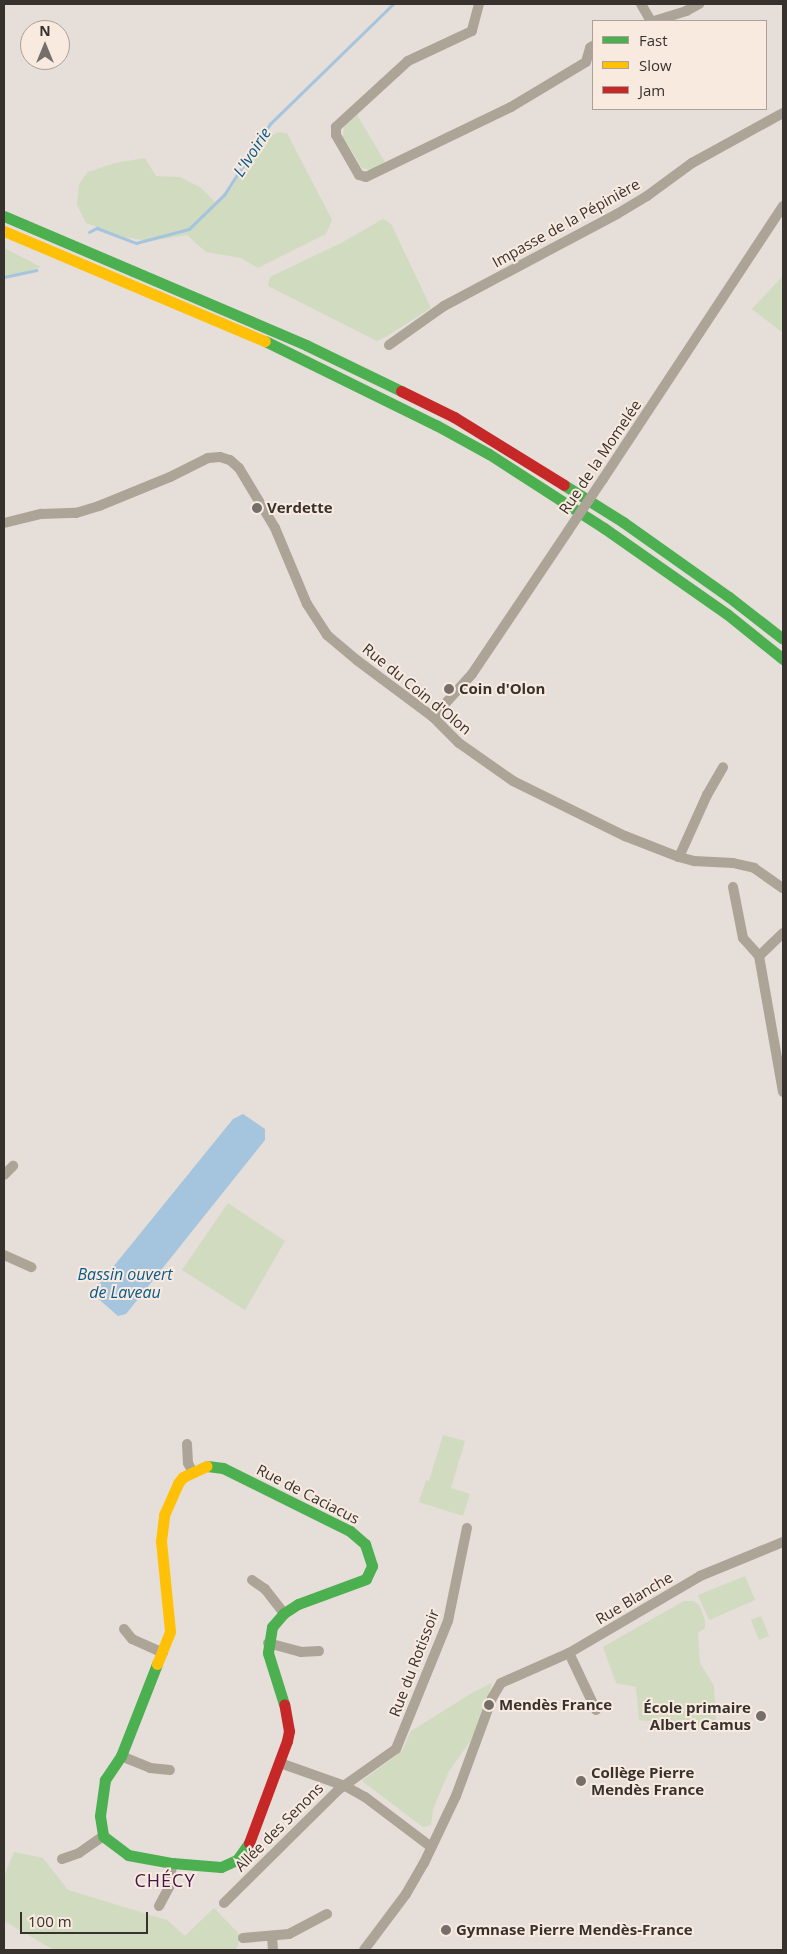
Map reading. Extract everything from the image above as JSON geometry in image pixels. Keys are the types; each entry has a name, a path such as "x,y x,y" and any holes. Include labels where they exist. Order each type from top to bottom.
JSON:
{"main road":[{"path":"4,216 306,345 454,417 623,522 729,597 783,639"},
{"path":"4,231 285,349 436,425 489,454 604,528 727,614 783,659"},
{"name":"Rue de Caciacus","path":"103,1836 128,1856 172,1863 221,1867 237,1860 250,1842 280,1763 289,1730 286,1711 271,1668 268,1643 272,1627 284,1613 304,1602 366,1579 372,1566 365,1544 350,1532 223,1468 207,1466 192,1471"},
{"path":"103,1836 100,1816 102,1790 108,1772 122,1756 170,1631 171,1620 161,1541 161,1526 178,1483 192,1471"}],"street":[{"path":"479,4 472,31 408,61 336,127 335,131 359,176 362,177 511,107 586,62 592,47"},
{"path":"641,4 651,20"},
{"path":"655,20 686,11 699,4"},
{"name":"Impasse de la Pépinière","path":"389,345 444,306 617,214 647,196 692,163 783,113"},
{"name":"Rue de la Momelée","path":"433,717 472,674 783,206"},
{"name":"Rue du Coin d'Olon","path":"4,523 41,514 76,512 99,506 170,478 208,458 220,457 230,460 239,468 275,528 307,604 327,635 358,661 433,717 460,743 513,781 625,836 679,858 744,865 763,873 783,888"},
{"path":"679,858 703,803 723,767"},
{"path":"733,887 743,938 759,956 783,1092"},
{"path":"759,956 783,933"},
{"path":"4,1175 13,1166"},
{"path":"4,1255 31,1267"},
{"path":"187,1444 188,1463 192,1471"},
{"name":"Rue du Rotissoir","path":"345,1786 396,1749 448,1621 467,1528"},
{"name":"Rue Blanche","path":"431,1847 467,1768 496,1688 501,1683 569,1653 700,1576 783,1542"},
{"path":"252,1580 266,1590 284,1613"},
{"path":"124,1629 132,1639 163,1653"},
{"path":"268,1643 301,1652 319,1651"},
{"path":"569,1653 596,1710"},
{"path":"122,1756 150,1768 170,1770"},
{"path":"280,1763 345,1786"},
{"name":"Allée des Senons","path":"224,1903 345,1786 365,1797 431,1847"},
{"path":"62,1859 78,1854 103,1836"},
{"path":"364,1950 406,1894 431,1847"},
{"path":"160,1906 170,1885 172,1863"},
{"path":"243,1938 294,1932 327,1914"},
{"path":"272,1936 273,1950"}],"green space":[{"path":"357,115 385,162 371,170 362,168 343,137 344,127"},
{"path":"278,132 287,133 332,220 326,234 258,268 241,258 206,252 187,235 149,241 124,237 86,223 77,205 79,184 88,172 115,163 145,158 156,176 180,177 200,187 215,202 231,189 259,143"},
{"path":"383,219 391,224 431,308 387,336 377,341 268,286 270,277 341,243"},
{"path":"4,248 41,267 4,278"},
{"path":"783,278 783,333 752,309"},
{"path":"228,1203 285,1241 245,1310 182,1270"},
{"path":"443,1435 465,1441 451,1488 470,1494 463,1516 419,1502 426,1480 429,1481"},
{"path":"745,1576 755,1600 709,1620 698,1595"},
{"path":"684,1601 693,1601 699,1605 705,1620 705,1628 698,1633 700,1663 714,1686 716,1721 701,1726 639,1720 636,1687 616,1683 603,1647"},
{"path":"761,1616 769,1636 759,1640 751,1620"},
{"path":"492,1683 474,1736 449,1771 433,1809 431,1825 423,1827 362,1781 402,1751 411,1731 472,1693"},
{"path":"14,1852 43,1858 68,1890 167,1920 185,1936 214,1908 241,1936 236,1950 54,1950 4,1921 4,1877"}],"water":[{"name":"Bassin ouvert de Laveau","path":"243,1114 265,1129 265,1140 126,1314 118,1316 94,1295 96,1288 233,1119"}],"waterway":[{"name":"L'Ivoirie","path":"89,232 97,228 136,243 189,229 224,195 270,124 393,4"},
{"name":"L'Ivoirie","path":"4,277 36,270"}],"traffic: fast":[{"path":"4,216 306,345 401,391"},
{"path":"265,341 436,425 489,454 604,528 727,614 783,659"},
{"path":"564,485 623,522 729,597 783,639"},
{"path":"207,1466 223,1468 350,1531 365,1544 372,1566 366,1579 298,1604 284,1613 272,1627 268,1653 284,1704"},
{"path":"157,1664 121,1756 105,1780 100,1816 103,1836 128,1855 172,1863 221,1867 237,1860 249,1843"}],"traffic: slow":[{"path":"4,231 265,341"},
{"path":"157,1664 170,1631 161,1541 164,1515 178,1483 183,1477 207,1466"}],"traffic: jam":[{"path":"401,391 454,417 564,485"},
{"path":"249,1843 287,1741 289,1731 284,1704"}],"place":[{"name":"Verdette","path":"257,508"},
{"name":"Coin d'Olon","path":"449,689"},
{"name":"Mendès France","path":"489,1705"},
{"name":"École primaire Albert Camus","path":"761,1716"},
{"name":"Collège Pierre Mendès France","path":"581,1781"},
{"name":"Gymnase Pierre Mendès-France","path":"446,1930"}],"district":[{"name":"CHÉCY","path":"165,1880"}]}
